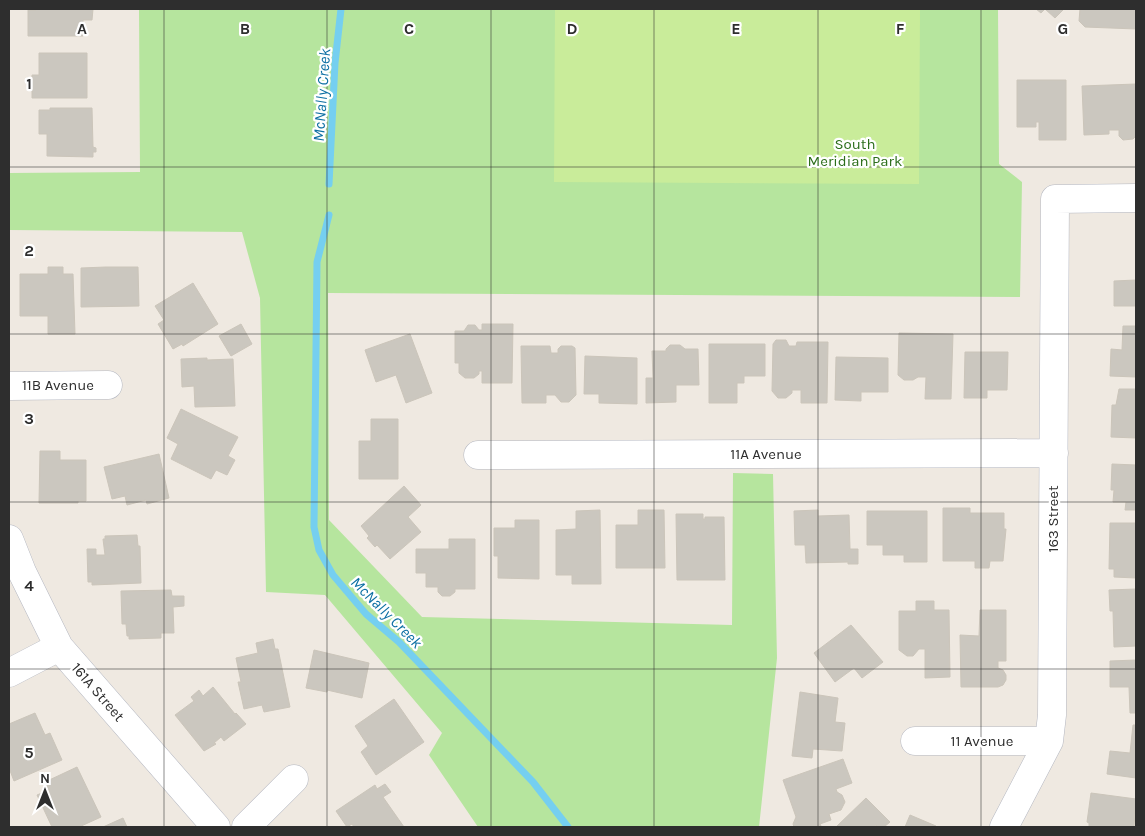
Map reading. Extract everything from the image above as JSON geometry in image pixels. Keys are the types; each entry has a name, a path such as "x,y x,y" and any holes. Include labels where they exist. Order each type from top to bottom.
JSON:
{"street":[{"name":"163 Street","path":"1004,827 1049,741 1052,715 1055,199 1136,198"},
{"name":"11B Avenue","path":"9,386 108,385"},
{"name":"11A Avenue","path":"478,454 1054,453"},
{"name":"161A Street","path":"9,539 22,572 59,647 216,827"},
{"path":"9,673 59,647"},
{"name":"11 Avenue","path":"916,741 1049,741"},
{"path":"246,827 294,779"}],"green space":[{"name":"South Meridian Park","path":"139,9 998,9 999,164 1022,182 1020,297 328,293 329,520 422,617 732,625 733,473 773,474 777,658 759,827 478,827 429,755 442,733 325,595 266,592 260,298 242,232 9,230 9,173 140,172"},
{"path":"555,9 920,9 919,184 554,182"}],"building":[{"path":"93,9 92,20 83,20 83,36 28,36 28,10"},
{"path":"1036,9 1045,9 1041,13"},
{"path":"1045,9 1064,9 1055,18"},
{"path":"1080,9 1136,9 1136,29 1085,27 1079,21"},
{"path":"39,53 87,53 87,98 32,98 32,75 39,75"},
{"path":"1017,80 1066,80 1066,140 1039,140 1039,122 1036,122 1036,127 1017,127"},
{"path":"1136,84 1136,136 1133,139 1123,140 1119,136 1119,130 1109,130 1109,134 1084,135 1082,86"},
{"path":"50,108 92,108 93,147 96,148 96,152 93,152 93,157 47,156 47,134 39,134 39,110 50,110"},
{"path":"48,267 63,267 63,274 73,274 75,334 48,334 48,316 20,316 20,274 48,274"},
{"path":"138,267 139,306 81,307 81,268"},
{"path":"1136,280 1136,306 1114,306 1114,281"},
{"path":"193,283 218,324 183,346 182,344 173,349 158,324 164,320 155,306"},
{"path":"241,324 252,344 231,356 219,336"},
{"path":"482,324 513,324 512,383 482,383 482,371 479,371 479,374 474,378 465,378 459,373 459,363 455,363 455,331 464,331 468,325 475,325 479,330 482,330"},
{"path":"1123,326 1136,326 1136,377 1110,376 1111,349 1122,350"},
{"path":"899,333 953,334 951,399 925,399 926,377 904,380 898,375"},
{"path":"410,334 432,393 406,403 396,375 376,382 365,350"},
{"path":"776,340 786,340 789,346 796,346 797,342 828,342 827,403 801,403 801,390 792,390 792,393 786,398 778,398 772,391 773,344"},
{"path":"709,344 765,344 765,376 744,376 744,383 737,383 737,403 709,403"},
{"path":"670,345 680,345 685,349 698,349 699,385 676,385 676,402 646,403 646,378 653,378 652,351 666,351"},
{"path":"521,346 550,346 551,353 558,353 558,349 561,346 572,346 575,348 576,395 569,402 561,402 555,395 546,395 546,403 522,403"},
{"path":"965,352 1008,352 1007,390 987,390 987,398 964,398"},
{"path":"585,356 637,358 637,404 599,403 599,394 584,394"},
{"path":"836,357 888,358 888,392 861,392 861,401 835,400"},
{"path":"207,358 207,360 233,359 235,406 195,407 194,386 182,387 181,359"},
{"path":"1119,389 1136,389 1136,438 1111,437 1112,405 1116,405"},
{"path":"181,409 238,437 228,456 235,460 227,475 216,470 211,479 171,459 178,444 167,438"},
{"path":"371,419 398,419 398,479 359,479 359,441 371,441"},
{"path":"40,451 60,451 60,460 86,460 86,501 78,501 78,503 39,503"},
{"path":"159,454 169,498 147,504 146,500 127,505 125,496 112,499 104,467"},
{"path":"1112,464 1136,465 1136,510 1125,510 1126,502 1113,502 1114,490 1111,490"},
{"path":"404,486 421,505 408,517 421,532 390,559 377,545 375,547 367,538 369,536 361,526"},
{"path":"943,508 970,508 970,513 1004,513 1004,529 1006,529 1003,561 990,561 989,568 975,568 975,561 943,561"},
{"path":"600,510 601,584 572,584 572,575 556,575 556,530 576,529 576,511"},
{"path":"638,510 664,510 665,568 616,568 616,525 638,525"},
{"path":"818,510 818,516 849,515 850,549 858,549 858,564 848,564 848,562 806,563 805,545 795,545 794,511"},
{"path":"867,511 927,511 927,562 904,562 904,555 883,555 883,545 867,545"},
{"path":"676,514 703,514 703,519 705,517 724,517 725,580 677,580"},
{"path":"515,520 539,520 539,579 498,578 498,556 494,556 494,528 515,528"},
{"path":"1110,523 1136,523 1136,578 1114,577 1114,569 1109,569"},
{"path":"137,535 138,546 140,546 141,583 92,585 92,582 88,582 87,549 96,549 96,555 105,555 103,539 105,539 105,536"},
{"path":"449,539 475,539 475,589 455,589 455,592 450,596 442,596 438,592 438,587 426,587 426,573 416,573 416,549 449,549"},
{"path":"1136,589 1136,646 1114,647 1113,611 1110,611 1109,590"},
{"path":"171,590 172,596 184,596 184,606 173,607 174,633 161,633 161,638 129,639 126,624 122,624 121,591"},
{"path":"916,601 934,601 934,610 949,610 950,677 925,678 925,649 919,649 913,656 907,656 899,650 899,611 916,611"},
{"path":"980,610 1006,610 1006,661 998,661 998,668 1003,670 1006,680 1003,685 998,687 961,687 960,635 979,636"},
{"path":"851,625 883,662 862,678 854,668 835,682 814,653"},
{"path":"273,639 275,649 278,649 290,707 264,712 262,705 244,709 238,682 241,682 236,658 258,653 256,643"},
{"path":"314,650 369,663 362,698 327,690 327,692 306,688"},
{"path":"1136,660 1136,713 1130,713 1129,687 1110,687 1110,661"},
{"path":"213,687 235,714 246,724 224,741 221,737 214,743 216,744 204,751 175,715 194,701 191,697 199,690 203,696"},
{"path":"800,692 838,698 835,722 845,723 842,751 813,749 812,758 792,756"},
{"path":"394,699 424,742 376,775 361,752 368,746 355,726"},
{"path":"35,713 45,735 50,733 62,760 14,781 9,768 9,724"},
{"path":"1133,725 1136,725 1136,778 1107,774 1110,751 1130,753"},
{"path":"843,759 852,783 836,789 842,795 845,802 841,810 829,814 831,820 820,824 821,826 794,827 793,824 796,817 783,780"},
{"path":"77,767 101,817 79,827 52,827 37,795 49,790 45,782"},
{"path":"385,784 391,792 383,797 404,827 354,827 352,824 347,827 336,811 375,785 377,789"},
{"path":"1091,793 1136,799 1134,827 1089,827 1087,822"},
{"path":"866,798 890,822 884,827 876,825 873,827 836,827"},
{"path":"910,815 936,826 936,827 905,827"},
{"path":"123,818 127,827 103,827"}],"waterway":[{"name":"McNally Creek","path":"329,184 335,63 341,9"},
{"name":"McNally Creek","path":"329,215 317,262 314,527 319,550 333,575 366,614 399,642 533,782 568,827"}]}
